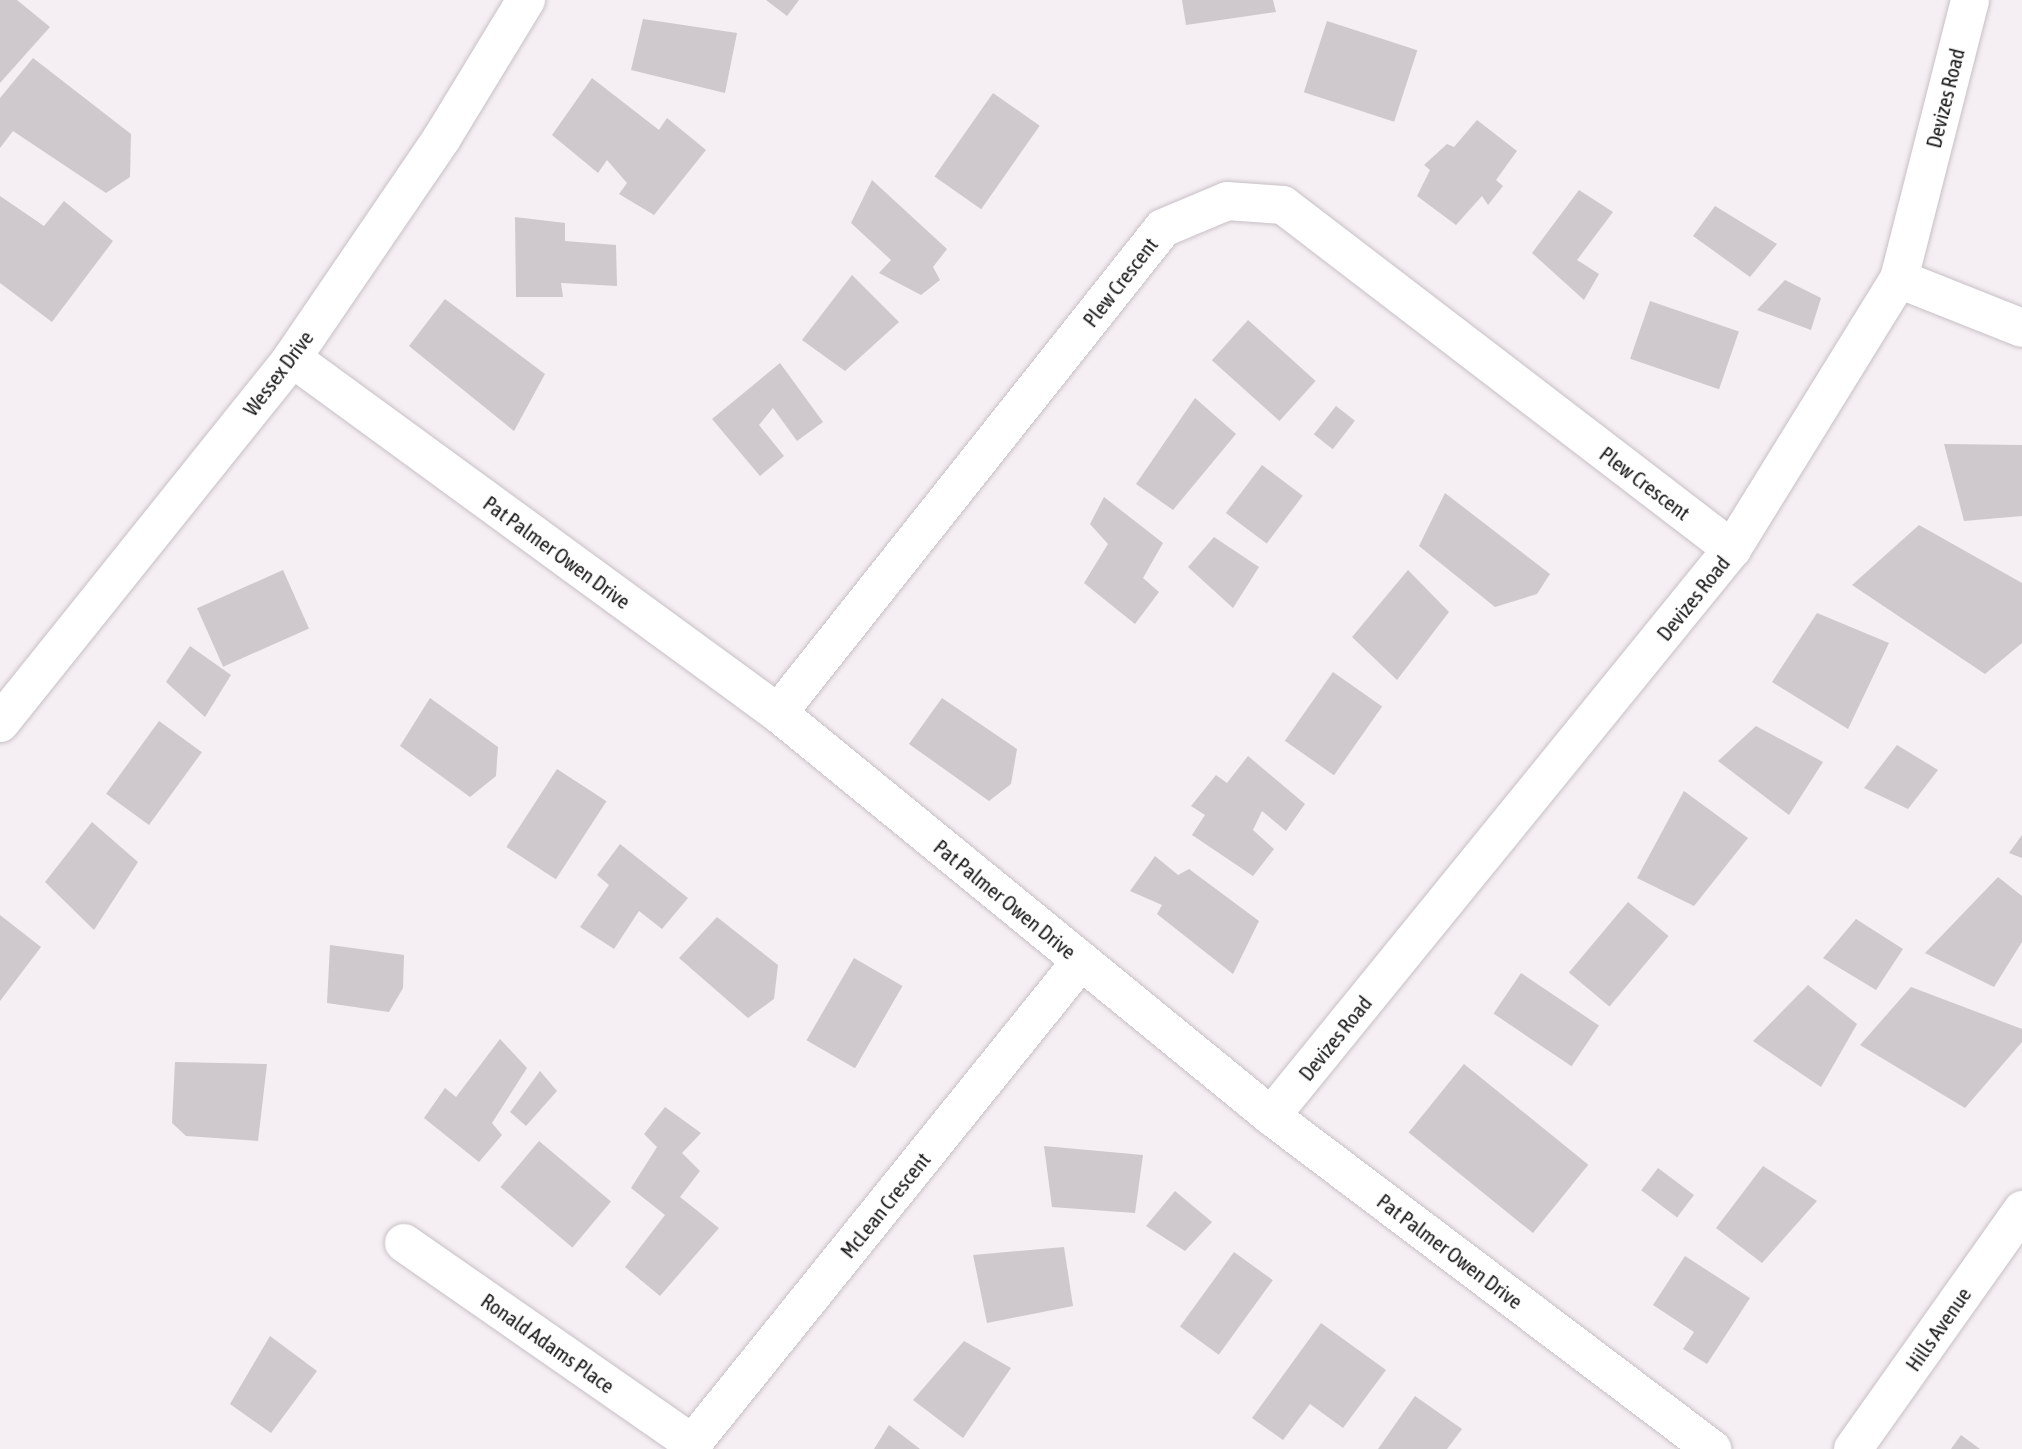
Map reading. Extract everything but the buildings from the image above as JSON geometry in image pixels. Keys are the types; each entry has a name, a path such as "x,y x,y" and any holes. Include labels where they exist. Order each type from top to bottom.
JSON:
{"street":[{"name":"Wessex Drive","path":"0,723 292,358 442,138 526,0"},
{"name":"Devizes Road","path":"1271,1116 1732,549 1899,279 1970,0"},
{"name":"Plew Crescent","path":"778,713 1163,228 1227,201 1283,205 1732,549"},
{"path":"1899,279 2022,328"},
{"name":"Pat Palmer Owen Drive","path":"292,358 778,713 1271,1116 1712,1449"},
{"name":"McLean Crescent","path":"691,1446 1081,961"},
{"name":"Hills Avenue","path":"1853,1449 2022,1210"},
{"name":"Ronald Adams Place","path":"404,1243 691,1446"}]}
